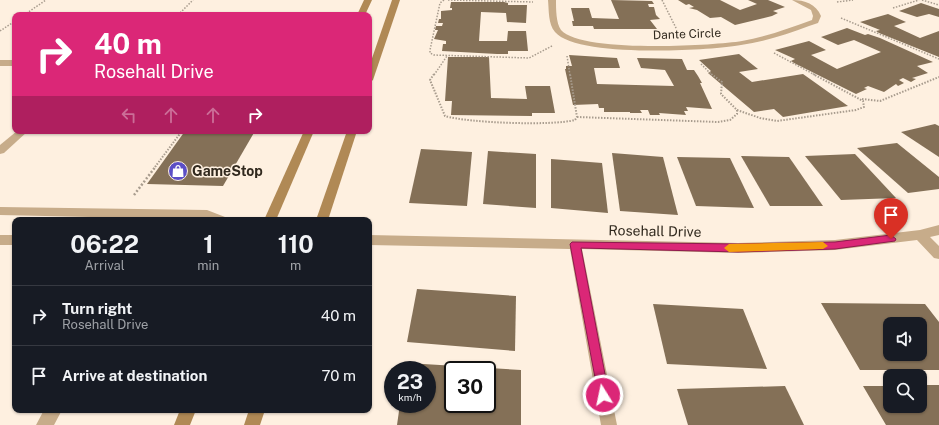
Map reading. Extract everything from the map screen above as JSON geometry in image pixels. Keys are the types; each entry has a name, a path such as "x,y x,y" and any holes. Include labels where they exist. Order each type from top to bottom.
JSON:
{"main road":[{"path":"362,12 368,0"},
{"path":"390,0 392,12"},
{"path":"372,71 396,0"},
{"path":"271,217 308,134"},
{"path":"323,217 351,134"},
{"path":"182,425 187,413"},
{"path":"252,425 256,413"}],"street":[{"name":"Dante Circle","path":"552,0 556,28 563,35 574,41 594,46 690,47 742,42 815,21 818,14 796,0"},
{"path":"0,63 12,63"},
{"path":"0,151 19,134"},
{"path":"0,211 207,214 214,217"},
{"name":"Rosehall Drive","path":"372,240 738,248 835,245 920,235 939,230"},
{"path":"920,235 939,254"},
{"path":"0,240 12,240"},
{"path":"575,244 609,425"},
{"path":"44,425 52,413"}],"path":[{"path":"28,12 46,0"},
{"path":"181,12 194,0"},
{"path":"444,0 440,3 430,51 434,55 529,58 552,46"},
{"path":"448,0 537,2"},
{"path":"662,0 679,33"},
{"path":"836,2 854,0"},
{"path":"893,8 919,0"},
{"path":"922,0 939,5"},
{"path":"841,18 939,60"},
{"path":"0,31 12,23"},
{"path":"699,60 705,69 721,80 722,84 720,94 737,110 769,120 781,120 861,109 865,105 859,99 771,50"},
{"path":"569,55 566,58 577,117"},
{"path":"447,56 430,80 441,112 447,118 567,122 575,120 577,117 592,119 718,122 733,118 737,114 737,110"},
{"path":"859,99 880,101 939,77"},
{"path":"132,198 180,134"}],"building":[{"path":"611,0 652,1 654,4 648,4 649,7 654,7 656,15 660,19 650,20 657,29 594,29 593,26 573,26 572,21 574,21 571,8 589,8 592,18 619,19"},
{"path":"678,0 720,0 740,10 757,4 748,0 768,0 785,7 773,11 778,13 772,16 735,25 721,17 710,18 697,10 689,8 694,7 689,4 686,5"},
{"path":"451,2 504,2 508,3 508,5 527,5 526,23 507,22 506,13 481,12 479,41 507,41 508,31 526,31 528,51 508,51 508,54 497,54 442,51 443,44 446,44 446,41 434,39 438,30 435,30 436,26 442,26 443,23 438,23 439,19 441,19 441,11 452,10 452,8 450,8"},
{"path":"921,3 939,9 939,17 929,14 917,17 899,11"},
{"path":"888,14 906,22 894,26 920,38 939,31 939,57 879,33 876,31 880,30 860,22"},
{"path":"847,28 865,35 868,34 880,38 933,62 917,66 928,73 912,78 916,79 911,82 903,78 899,80 904,83 898,86 896,84 884,92 868,86 864,88 867,89 856,94 794,63 791,61 795,59 775,50 809,41 826,50 811,55 837,69 881,52 854,40 838,45 821,37"},
{"path":"739,54 758,69 739,72 752,82 803,74 848,106 783,117 774,109 754,112 708,73 711,71 699,60"},
{"path":"569,55 617,58 620,68 594,68 597,84 674,86 665,70 641,68 637,58 682,59 687,70 694,70 698,76 712,109 686,107 688,111 684,111 686,115 659,113 660,115 650,115 648,110 640,110 642,113 604,112 604,108 599,108 598,104 573,105 565,69 566,66 572,66"},
{"path":"448,57 489,57 491,98 527,99 525,86 550,86 555,113 532,113 532,116 451,115 452,101 445,101"},
{"path":"935,124 939,126 939,157 901,132"},
{"path":"183,134 253,134 223,186 147,184"},
{"path":"897,143 939,177 939,189 908,193 857,148"},
{"path":"421,149 472,152 467,206 409,203"},
{"path":"488,151 536,154 536,208 483,204"},
{"path":"612,153 663,157 678,215 620,211"},
{"path":"855,154 896,198 841,200 805,156"},
{"path":"741,156 789,157 823,206 770,206"},
{"path":"677,157 730,158 754,208 696,206"},
{"path":"551,159 602,163 608,213 551,208"},
{"path":"417,289 516,296 515,351 407,342"},
{"path":"821,303 925,304 939,322 939,370 860,370"},
{"path":"653,304 743,309 767,369 667,364"},
{"path":"436,365 444,365 444,413 496,413 496,368 521,370 521,425 397,425 399,413 436,413"},
{"path":"927,385 939,385 939,425 886,425 863,386 883,386 883,413 927,413"},
{"path":"785,386 804,425 688,425 677,389"}],"slow traffic":[{"path":"729,248 823,246"}],"place":[{"name":"GameStop","path":"178,171"}],"route":[{"path":"603,395 575,244 738,248 835,245 891,239"}]}
